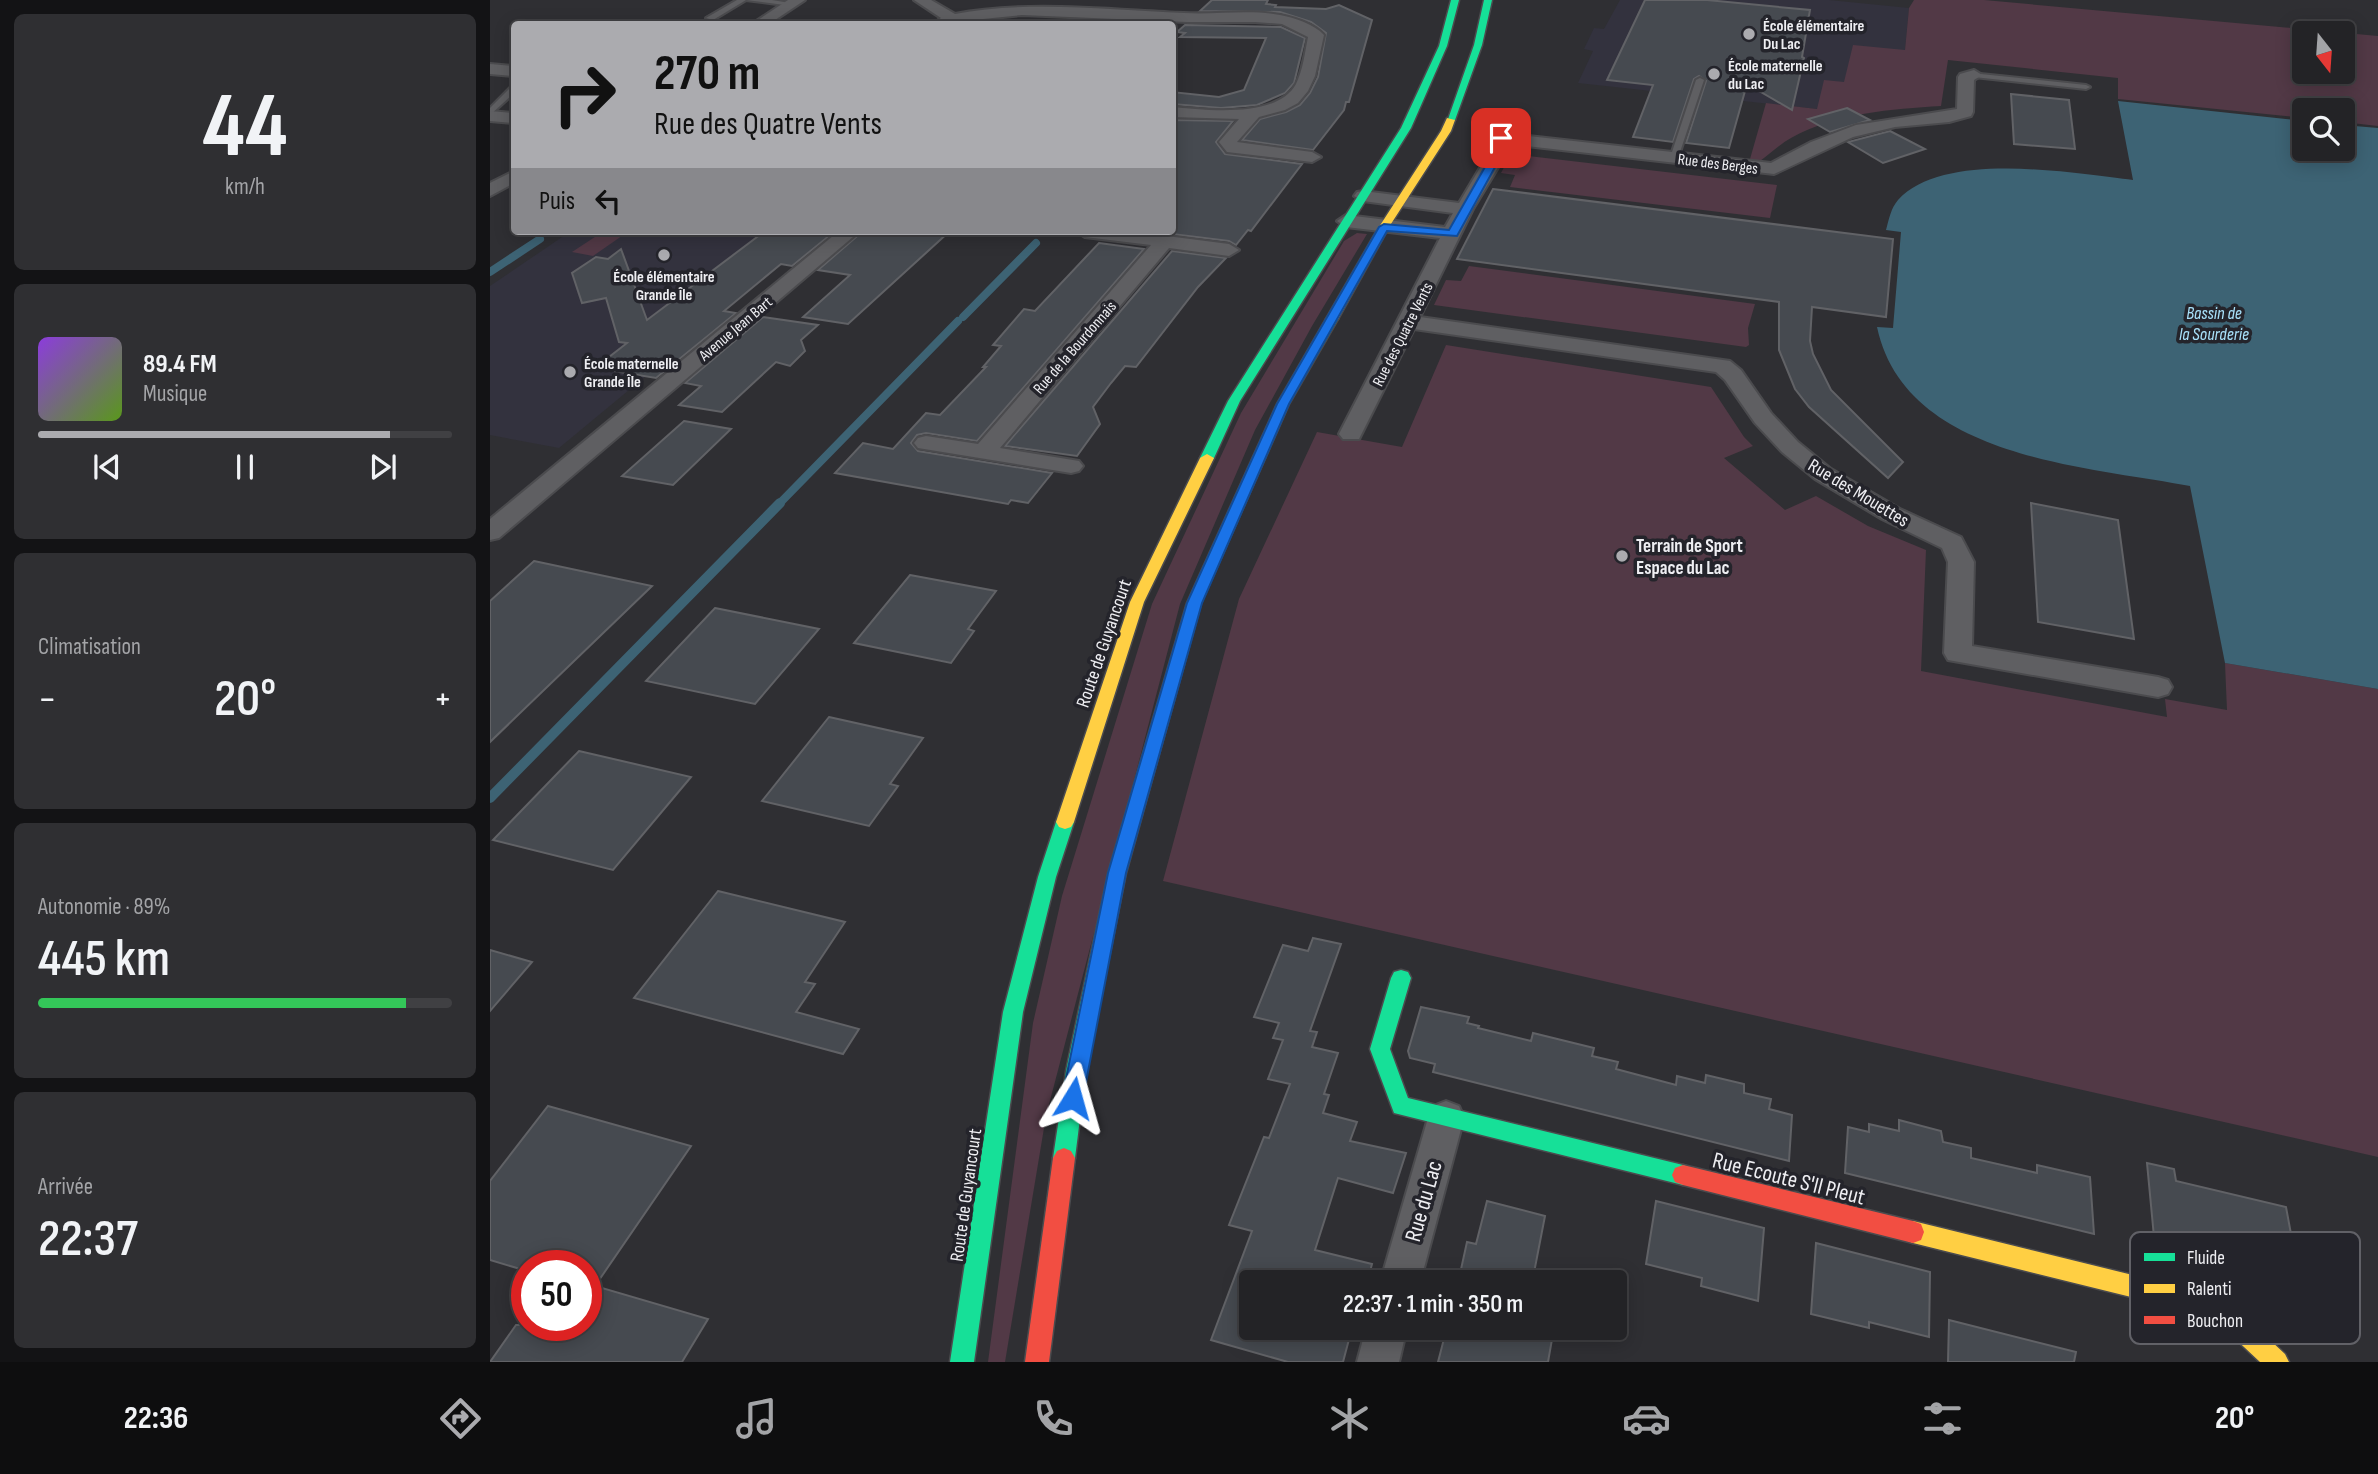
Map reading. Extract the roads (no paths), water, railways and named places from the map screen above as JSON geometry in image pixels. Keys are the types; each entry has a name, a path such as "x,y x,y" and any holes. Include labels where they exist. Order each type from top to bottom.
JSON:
{"main road":[{"name":"Route de Guyancourt","path":"962,1362 1013,1012 1047,877 1137,602 1234,401 1411,116 1443,46 1455,0"},
{"path":"1037,1362 1076,1071 1117,873 1194,603 1283,404 1384,227 1446,131 1478,45 1488,0"},
{"name":"Rue Ecoute S'Il Pleut","path":"1401,978 1380,1049 1401,1106 2130,1285"},
{"name":"Rue Ecoute S'Il Pleut","path":"2258,1344 2277,1362"}],"street":[{"path":"921,0 946,21 986,7 1021,6 1186,18 1278,19 1316,35 1302,90 1283,104 1252,115 1213,116 1176,112"},
{"path":"764,21 795,2"},
{"path":"490,69 511,71"},
{"name":"Rue des Berges","path":"1501,138 1774,169 1804,150 1853,130 1908,120 1956,116 1965,112 1966,77 1974,75"},
{"path":"490,114 511,118"},
{"path":"1252,115 1228,142 1233,148 1312,157"},
{"name":"Rue des Quatre Vents","path":"1351,434 1464,209 1499,151 1501,138"},
{"path":"490,191 511,178"},
{"path":"1363,196 1464,209"},
{"path":"1346,221 1453,234"},
{"name":"Avenue Jean Bart","path":"490,532 847,235"},
{"path":"1114,235 1229,250"},
{"name":"Rue de la Bourdonnais","path":"984,452 1164,242"},
{"name":"Rue des Mouettes","path":"1408,322 1721,366 1733,375 1772,427 1823,474 1891,514 1952,543 1961,562 1958,653 2158,687"},
{"path":"926,443 1071,466"},
{"name":"Rue du Lac","path":"1404,1270 1446,1118"},
{"path":"1378,1362 1384,1340"}],"lane":[{"path":"710,18 742,0"},
{"path":"750,0 795,2"},
{"path":"1974,75 2086,87"},
{"path":"1674,158 1700,80"},
{"path":"490,114 511,92"}],"water":[{"name":"Bassin de la Sourderie","path":"2118,101 2292,120 2292,161 2355,161 2355,126 2378,128 2378,689 2225,663 2190,486 2100,471 2004,448 1960,430 1923,404 1894,371 1877,327 1893,328 1901,232 1886,230 1898,200 1919,184 1946,175 1976,170 2044,170 2133,180"}],"waterway":[{"path":"490,272 540,239"},
{"path":"963,317 1036,243"},
{"path":"778,505 958,321"},
{"path":"490,798 780,503"}],"place":[{"name":"École élémentaire Du Lac","path":"1749,34"},
{"name":"École maternelle du Lac","path":"1714,74"},
{"name":"École élémentaire Grande Île","path":"664,255"},
{"name":"École maternelle Grande Île","path":"570,372"},
{"name":"Terrain de Sport Espace du Lac","path":"1622,556"}]}
